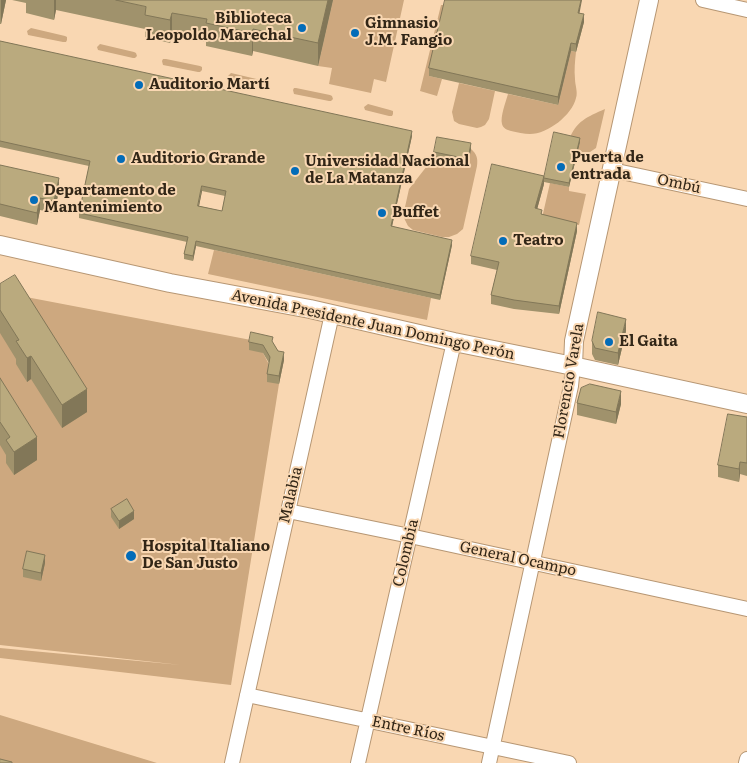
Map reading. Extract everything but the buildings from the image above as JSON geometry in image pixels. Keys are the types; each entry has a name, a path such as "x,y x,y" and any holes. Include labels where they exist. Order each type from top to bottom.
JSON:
{"main road":[{"name":"Florencio Varela","path":"572,366 574,341 649,0"},
{"name":"Avenida Presidente Juan Domingo Perón","path":"0,245 176,285 332,314 454,342 747,404"}],"street":[{"path":"703,0 747,10"},
{"name":"Ombú","path":"612,170 747,199"},
{"name":"Malabia","path":"232,763 332,314"},
{"name":"Colombia","path":"358,763 454,342"},
{"name":"Florencio Varela","path":"488,763 571,386 572,366"},
{"name":"General Ocampo","path":"288,511 747,610"},
{"name":"Entre Ríos","path":"247,695 569,763"},
{"path":"746,763 747,759"}],"shaded area":[{"name":"Gimnasio J.M. Fangio","path":"333,0 404,0 386,82 374,79 371,93 329,84 332,68 318,66"},
{"path":"441,5 445,5 429,76 442,79 437,96 420,91"},
{"path":"31,28 65,36 67,40 63,42 28,35 27,31"},
{"path":"100,44 134,52 137,56 133,58 98,50 97,47"},
{"path":"571,51 576,52 575,81 577,96 570,111 551,127 537,133 523,133 504,128 502,117 508,94 558,105"},
{"path":"163,59 200,66 202,70 198,72 163,65"},
{"path":"231,73 265,81 268,82 268,85 264,87 229,79 228,76"},
{"path":"459,83 495,91 489,119 485,125 477,128 454,121 452,112"},
{"path":"294,88 330,95 333,99 329,101 294,94"},
{"path":"368,104 393,111 393,114 389,116 365,110 364,107"},
{"path":"605,109 596,148 587,154 577,153 580,142 569,140 575,128 588,117"},
{"path":"471,149 476,155 477,163 463,229 449,237 413,230 408,226 403,216 409,189 434,157 467,165"},
{"path":"550,183 569,187 569,191 586,194 579,225 542,218"},
{"path":"214,250 431,298 427,320 208,274"},
{"name":"Hospital Italiano De San Justo","path":"0,292 251,340 263,353 279,384 231,685 0,658 0,648 181,665 0,645"},
{"path":"0,715 157,763 0,763"}],"place":[{"name":"Biblioteca Leopoldo Marechal","path":"302,28"},
{"name":"Gimnasio J.M. Fangio","path":"355,33"},
{"name":"Auditorio Martí","path":"139,85"},
{"name":"Auditorio Grande","path":"121,159"},
{"name":"Puerta de entrada","path":"561,167"},
{"name":"Universidad Nacional de La Matanza","path":"295,171"},
{"name":"Departamento de Mantenimiento","path":"34,200"},
{"name":"Buffet","path":"382,213"},
{"name":"Teatro","path":"503,241"},
{"name":"El Gaita","path":"609,342"},
{"name":"Hospital Italiano De San Justo","path":"131,556"}]}
